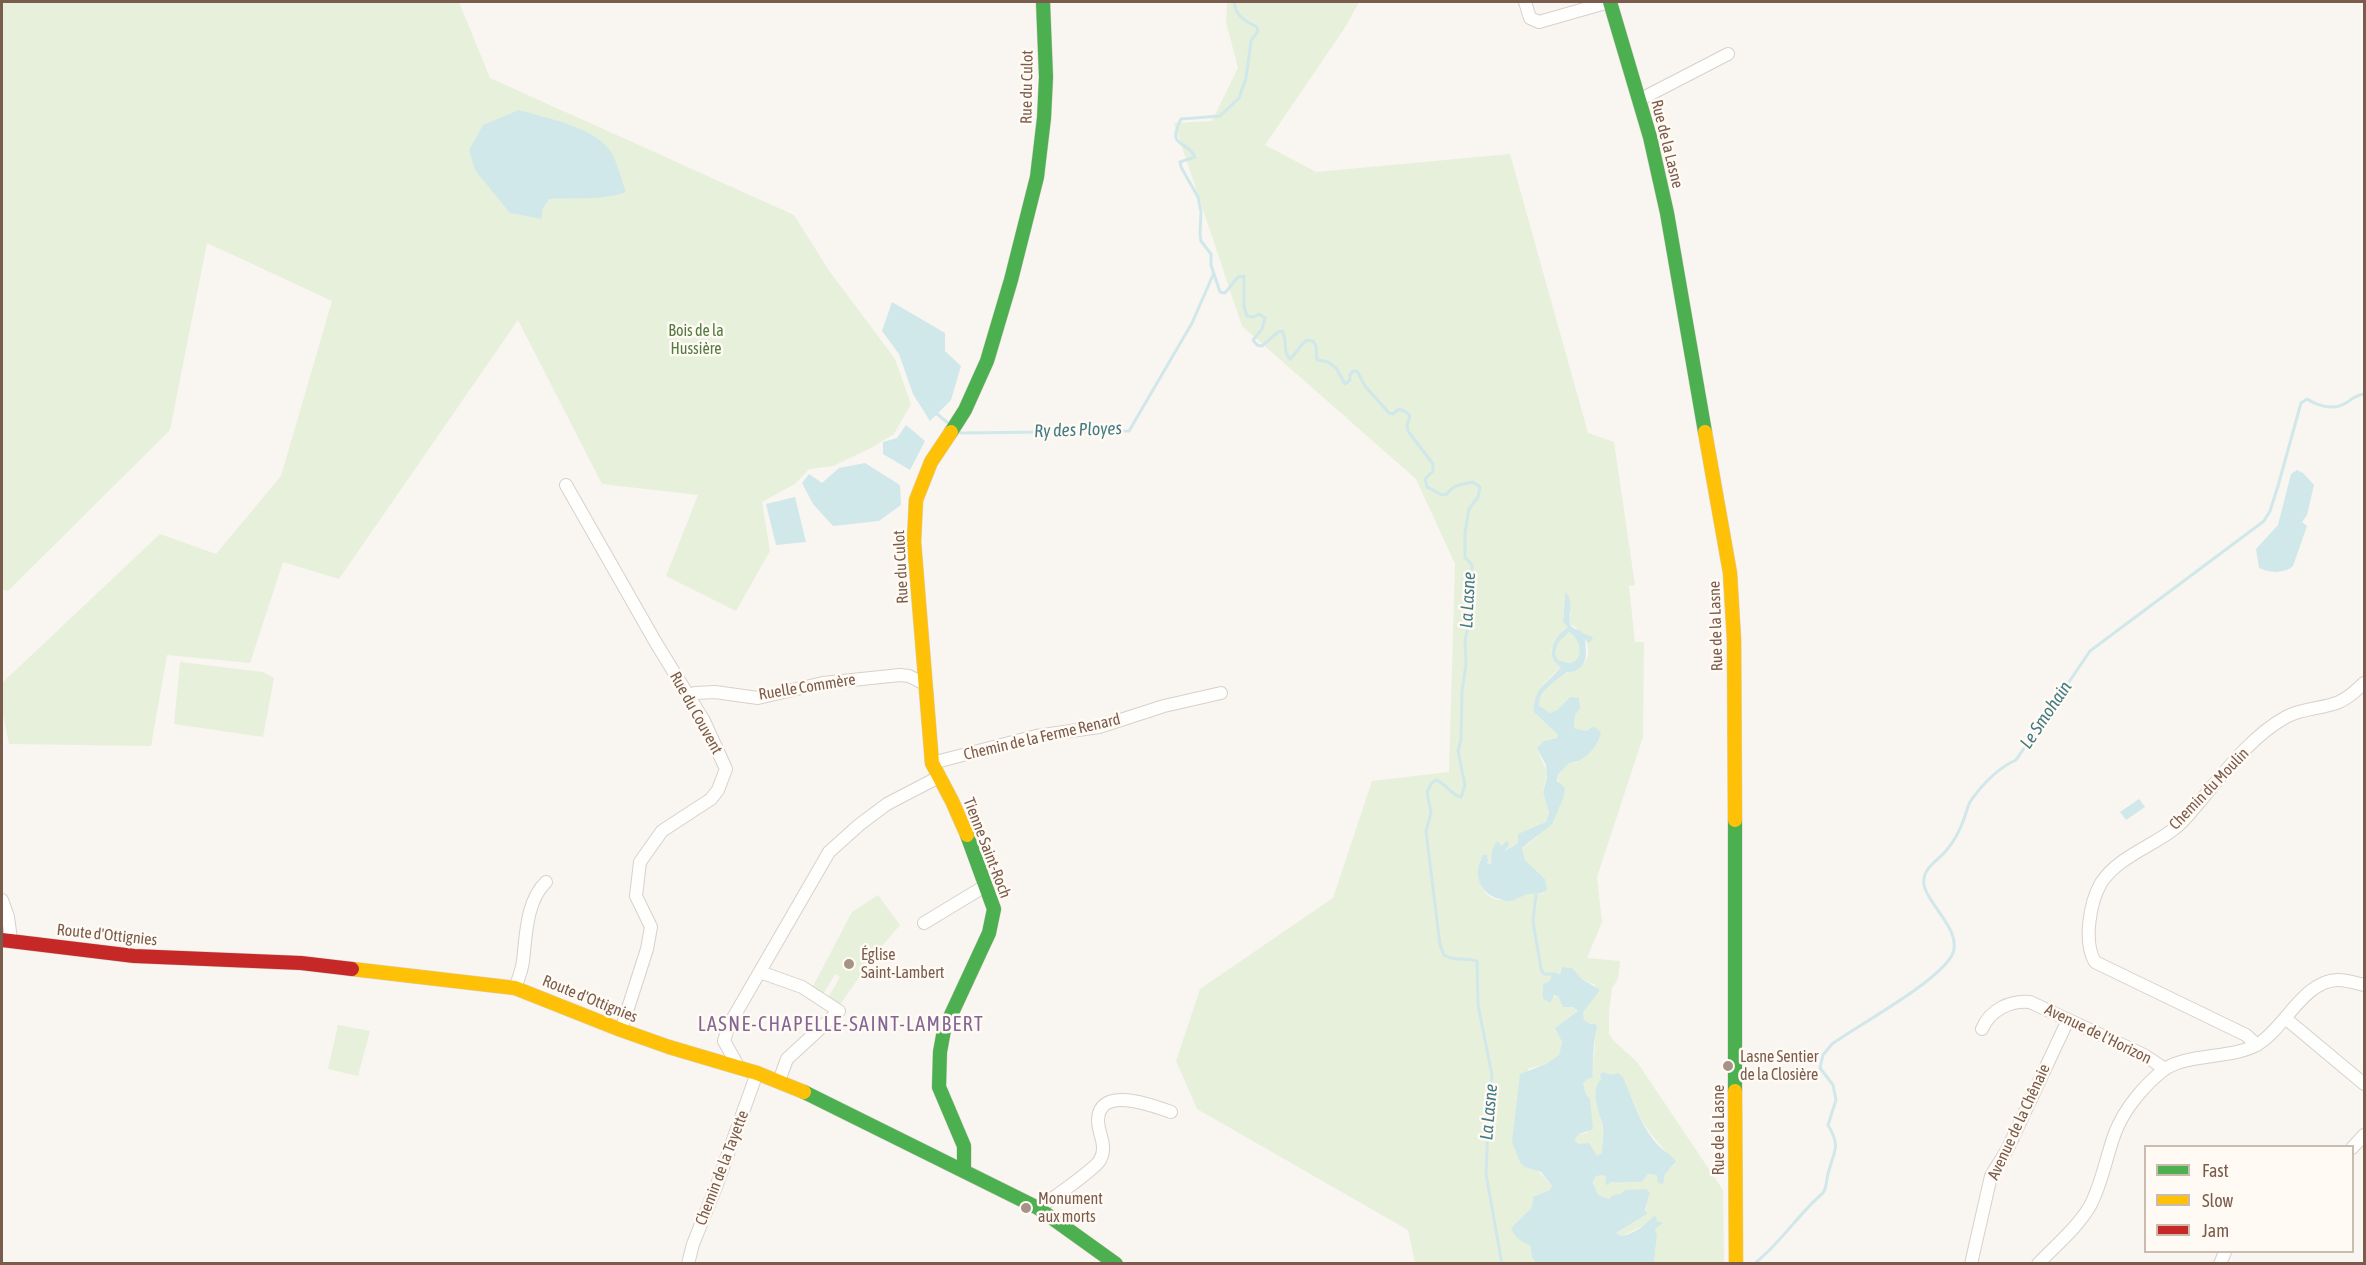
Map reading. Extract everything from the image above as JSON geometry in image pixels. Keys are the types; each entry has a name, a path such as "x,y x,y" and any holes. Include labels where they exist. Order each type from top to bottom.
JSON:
{"street":[{"name":"Rue du Culot","path":"937,778 932,763 914,542 916,500 931,462 971,399 987,361 1011,280 1037,177 1042,146 1046,76 1043,2"},
{"name":"Rue de la Lasne","path":"1525,2 1530,18 1539,22 1610,2 1657,164 1731,573 1733,598 1736,1263"},
{"path":"1639,100 1728,54"},
{"name":"Rue du Couvent","path":"566,485 656,643 704,721 726,769 718,790 711,799 662,831 640,862 636,896 651,927 647,949 621,1030"},
{"name":"Ruelle Commère","path":"688,696 695,693 715,692 758,698 823,682 900,675 909,676 925,684"},
{"name":"Chemin du Moulin","path":"2257,1045 2246,1035 2095,962 2090,951 2089,937 2095,899 2102,882 2109,873 2174,829 2247,749 2271,728 2296,713 2339,702 2364,683"},
{"name":"Chemin de la Ferme Renard","path":"932,763 1036,736 1099,727 1164,706 1221,693"},
{"path":"714,1060 720,1053 737,1010 829,852 887,804 937,778"},
{"name":"Tienne Saint-Roch","path":"937,778 946,789 994,910 991,929 943,1032 938,1078 943,1099 962,1142 967,1161 964,1170"},
{"path":"515,988 523,963 524,940 529,917 540,888 546,882"},
{"path":"924,923 985,886"},
{"path":"2,900 8,916 6,940"},
{"name":"Route d'Ottignies","path":"6,940 134,956 302,963 515,988 669,1047 738,1066 779,1081 1038,1208 1116,1263"},
{"path":"760,972 802,987 839,1011 787,1059 779,1081"},
{"path":"2257,1045 2309,993 2327,982 2342,980 2364,985"},
{"name":"Avenue de l'Horizon","path":"1982,1029 1989,1016 1997,1010 2022,1001 2046,1008 2144,1055 2165,1069 2257,1045"},
{"path":"2285,1018 2364,1084"},
{"name":"Avenue de la Chênaie","path":"1971,1263 1991,1176 2007,1150 2068,1020"},
{"path":"724,1041 738,1066"},
{"path":"2037,1263 2076,1225 2088,1209 2097,1192 2116,1131 2124,1114 2165,1069"},
{"name":"Chemin de la Tayette","path":"688,1263 757,1073"},
{"path":"1038,1208 1099,1162 1104,1147 1098,1120 1101,1106 1105,1103 1112,1099 1149,1104 1171,1112"}],"green space":[{"name":"Bois de la Hussière","path":"2,2 459,2 490,78 794,215 830,272 895,359 911,404 894,434 833,466 809,469 795,484 762,502 770,551 736,611 666,576 698,495 602,484 518,320 339,579 283,562 250,663 167,655 151,746 9,744 2,710 2,683 160,534 216,554 281,476 332,301 207,243 170,430 8,591 2,589"},
{"path":"1227,2 1359,2 1346,26 1265,145 1316,172 1510,154 1588,433 1614,442 1635,585 1629,586 1635,642 1644,642 1643,737 1597,877 1602,922 1587,958 1620,961 1618,979 1612,988 1609,1034 1637,1062 1723,1190 1724,1263 1654,1263 1657,1234 1655,1229 1662,1222 1649,1223 1622,1236 1616,1233 1644,1216 1650,1193 1624,1193 1603,1199 1596,1191 1595,1177 1601,1175 1615,1183 1642,1182 1648,1174 1658,1177 1675,1165 1644,1124 1623,1077 1601,1079 1596,1099 1603,1129 1602,1153 1597,1156 1573,1140 1579,1134 1587,1133 1590,1099 1583,1084 1587,1079 1593,1078 1595,1039 1590,1025 1584,1020 1583,1012 1595,985 1582,979 1572,968 1562,967 1559,974 1543,984 1543,998 1558,996 1560,1001 1578,1011 1555,1028 1562,1042 1559,1055 1546,1064 1528,1069 1537,1170 1552,1186 1550,1190 1533,1197 1532,1207 1511,1228 1530,1245 1536,1263 1415,1263 1408,1230 1197,1109 1176,1061 1200,989 1333,898 1372,781 1449,772 1455,564 1416,479 1242,326 1174,123 1212,121 1238,68 1226,22","holes":["1564,596 1571,614 1568,620 1584,637 1588,655 1580,667 1551,683 1538,703 1542,710 1550,713 1557,710 1570,697 1580,708 1575,715 1574,728 1586,731 1592,727 1592,750 1576,763 1569,763 1561,772 1558,778 1564,796 1541,832 1522,848 1525,860 1545,879 1544,893 1530,893 1509,900 1497,900 1486,893 1482,887 1479,874 1480,859 1491,864 1497,842 1499,845 1508,847 1505,851 1518,843 1518,837 1529,829 1546,822 1549,813 1543,792 1547,772 1538,751 1544,741 1557,738 1558,735 1537,715 1534,702 1544,683 1561,667 1551,650 1563,630 1568,627 1563,622"]},
{"path":"1569,632 1580,647 1580,656 1570,663 1557,660 1555,654 1558,643"},
{"path":"180,662 263,672 274,678 263,737 174,724"},
{"path":"878,895 900,925 877,952 839,1006 828,998 840,977 835,974 822,996 811,990 852,912"},
{"path":"338,1025 370,1031 358,1076 328,1069"}],"water":[{"path":"519,110 582,130 604,143 618,167 626,192 598,198 549,199 542,210 542,219 510,213 475,170 469,150 483,125"},
{"path":"892,302 945,333 945,351 961,366 951,400 930,421 913,394 899,354 882,331"},
{"path":"906,425 925,441 910,470 883,454 883,442 897,438"},
{"path":"865,463 900,485 901,505 879,521 833,526 813,504 802,483 809,474 822,483 839,468"},
{"path":"2297,470 2314,485 2307,515 2302,522 2307,526 2293,566 2281,571 2263,570 2259,568 2256,549 2278,525 2291,474"},
{"path":"795,497 806,542 776,545 766,504"},
{"path":"1565,592 1570,602 1571,626 1593,639 1589,643 1585,639 1586,658 1582,666 1547,687 1541,696 1539,706 1550,713 1557,710 1570,697 1579,698 1580,709 1575,715 1574,728 1586,731 1592,727 1597,728 1601,733 1596,744 1585,757 1569,763 1558,775 1557,781 1565,788 1552,824 1522,848 1525,860 1545,879 1547,890 1505,901 1485,891 1479,880 1478,868 1483,855 1487,855 1487,863 1491,864 1492,850 1497,841 1502,846 1506,841 1508,842 1509,845 1505,851 1518,843 1518,834 1546,822 1549,813 1543,792 1547,777 1546,765 1537,748 1544,741 1557,738 1558,735 1534,712 1534,704 1542,686 1561,667 1553,658 1552,652 1555,641 1568,627 1563,622","holes":["1569,632 1578,642 1580,651 1577,659 1571,663 1558,660 1555,654 1558,643"]},
{"path":"2139,799 2145,807 2126,820 2120,812"},
{"path":"1562,967 1572,968 1582,979 1600,990 1583,1012 1584,1020 1590,1024 1596,1024 1597,1028 1593,1078 1587,1079 1583,1084 1590,1099 1593,1129 1579,1134 1574,1140 1579,1144 1589,1143 1597,1156 1602,1153 1603,1127 1596,1103 1596,1090 1601,1079 1600,1074 1603,1072 1611,1075 1618,1073 1623,1077 1647,1131 1676,1162 1665,1174 1663,1184 1658,1183 1657,1175 1648,1174 1642,1182 1611,1182 1607,1185 1606,1177 1601,1175 1595,1177 1593,1183 1598,1195 1608,1199 1625,1190 1646,1189 1650,1193 1645,1210 1647,1214 1616,1233 1622,1236 1632,1233 1655,1215 1657,1221 1663,1223 1655,1229 1657,1234 1654,1263 1536,1263 1532,1257 1530,1245 1518,1238 1511,1228 1532,1207 1533,1197 1550,1190 1552,1186 1541,1172 1525,1167 1520,1162 1512,1142 1520,1074 1546,1064 1559,1055 1562,1042 1555,1028 1578,1011 1572,1007 1563,1007 1558,996 1554,995 1550,1003 1543,998 1543,984 1550,980 1553,972 1560,974"}],"waterway":[{"name":"La Lasne","path":"1234,2 1239,15 1257,27 1258,31 1251,41 1246,78 1239,98 1220,116 1181,119 1176,135 1179,142 1195,157 1180,162 1198,197 1201,212 1201,241 1211,254 1211,265 1220,292 1225,293 1238,277 1244,276 1244,307 1247,316 1254,317 1259,314 1265,318 1262,329 1253,340 1257,345 1262,346 1282,331 1286,353 1290,359 1307,340 1313,341 1316,346 1317,360 1328,362 1336,368 1345,384 1350,380 1353,371 1357,371 1365,386 1389,413 1393,414 1399,409 1406,412 1410,416 1408,431 1433,464 1433,471 1425,479 1427,487 1442,495 1465,483 1473,482 1480,487 1478,497 1469,509 1465,533 1465,557 1472,565 1470,616 1465,641 1466,664 1462,691 1461,740 1458,751 1465,785 1461,797 1436,780 1431,784 1427,792 1431,813 1426,831 1440,945 1444,955 1448,957 1477,961 1478,1005 1492,1075 1491,1090 1485,1109 1488,1126 1486,1174 1502,1264"},
{"name":"Ry des Ployes","path":"958,431 961,433 1129,431 1192,323 1213,275"},
{"name":"Le Smohain","path":"1754,1264 1773,1247 1823,1193 1825,1188 1835,1150 1835,1139 1828,1125 1836,1100 1833,1085 1820,1068 1823,1055 1832,1044 1915,990 1944,966 1952,955 1953,937 1927,893 1924,879 1927,870 1954,839 1971,801 1991,777 2016,760 2090,651 2264,521 2270,511 2278,486 2301,403 2307,399 2333,407 2345,404 2356,396 2364,394"},
{"name":"Ry des Ployes","path":"937,414 948,423"},
{"path":"1536,895 1533,921 1541,969 1544,974 1553,974"}],"traffic: fast":[{"path":"951,432 965,410 987,361 1011,280 1037,177 1046,77 1043,2"},
{"path":"1610,2 1650,137 1667,213 1705,432"},
{"path":"1735,820 1735,1091"},
{"path":"964,1170 964,1146 939,1087 940,1052 944,1030 989,933 994,909 967,835"},
{"path":"804,1092 1038,1208 1116,1264"}],"traffic: slow":[{"path":"951,432 931,462 916,500 914,542 932,763 967,835"},
{"path":"1705,432 1730,573 1734,640 1735,820"},
{"path":"352,969 515,988 621,1030 757,1073 804,1092"},
{"path":"1735,1091 1736,1264"}],"traffic: jam":[{"path":"2,940 134,956 301,963 352,969"}],"place":[{"name":"Église Saint-Lambert","path":"849,964"},
{"name":"Lasne Sentier de la Closière","path":"1728,1066"},
{"name":"Monument aux morts","path":"1026,1208"}],"district":[{"name":"LASNE-CHAPELLE-SAINT-LAMBERT","path":"841,1025"}]}
